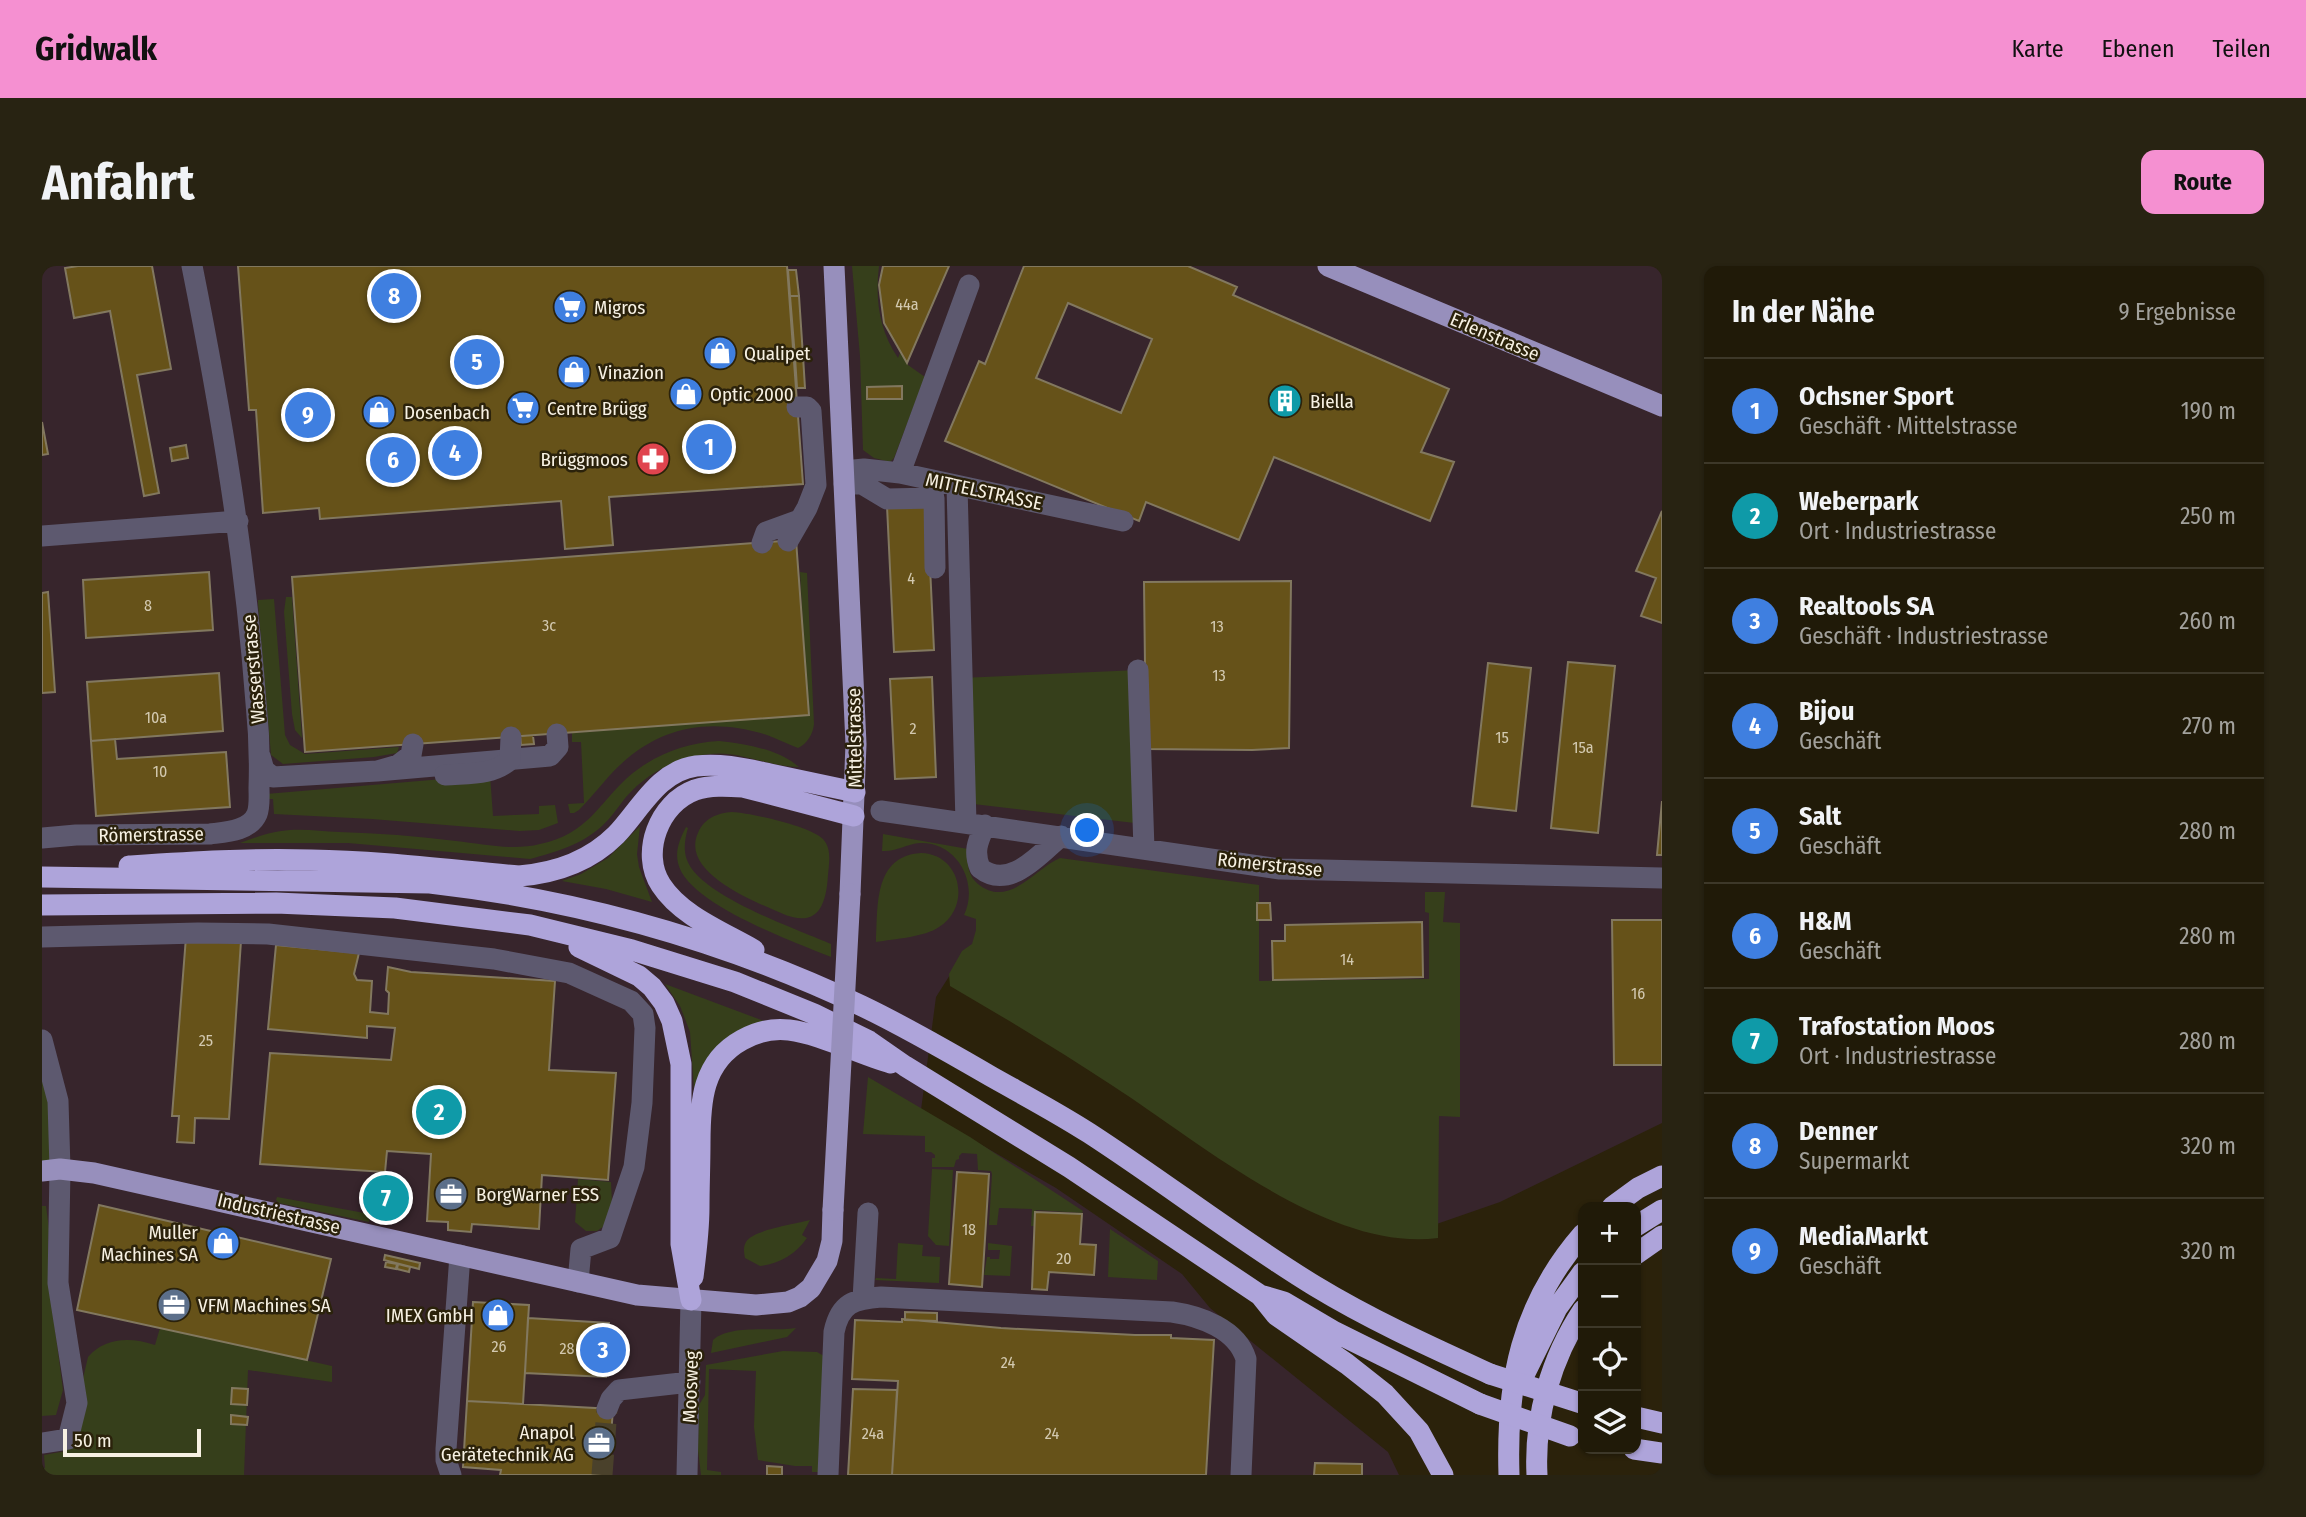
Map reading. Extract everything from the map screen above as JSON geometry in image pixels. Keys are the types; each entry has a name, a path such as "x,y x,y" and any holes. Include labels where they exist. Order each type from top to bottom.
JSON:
{"highway":[{"path":"42,877 118,867 211,860 312,859 519,876 575,863 595,852 617,834 661,783 677,772 693,766 717,765 855,792"},
{"path":"817,986 697,917 671,897 660,884 656,874 653,845 663,815 675,802 693,791 713,787 743,787 854,816"},
{"path":"42,877 430,883 474,888 569,906 646,925 747,958 817,986 906,1028 1088,1132 1317,1288 1490,1374 1578,1403"},
{"path":"42,905 276,903 395,908 530,925 632,950 735,982 814,1014 869,1041 1069,1167 1260,1295 1276,1315 1385,1394 1419,1431 1443,1475"},
{"path":"530,925 639,976 664,1003 672,1021 681,1064 681,1244 691,1300"},
{"path":"691,1300 699,1222 700,1108 708,1075 724,1053 749,1036 765,1031 787,1030 806,1033 865,1056 905,1066"},
{"path":"1619,1202 1638,1188 1662,1176"},
{"path":"1641,1223 1662,1210"},
{"path":"1641,1251 1662,1236"},
{"path":"1509,1475 1509,1420 1519,1351 1545,1286 1561,1260 1578,1240"},
{"path":"1513,1399 1557,1308 1578,1279"},
{"path":"1260,1295 1284,1302 1335,1332 1480,1404 1577,1438"},
{"path":"1537,1475 1538,1431 1553,1368 1561,1347 1578,1318"},
{"path":"1641,1408 1662,1410"},
{"path":"1641,1418 1662,1423"},
{"path":"1641,1450 1662,1453"}],"main road":[{"name":"Mittelstrasse","path":"769,1305 800,1297 811,1288 827,1261 832,1241 856,744 834,266"},
{"name":"Erlenstrasse","path":"1328,266 1662,406"},
{"name":"Industriestrasse","path":"51,1170 94,1173 128,1180 637,1295 769,1305"}],"street":[{"name":"Wasserstrasse","path":"192,266 214,373 238,521 252,642 260,756 256,817"},
{"path":"900,473 969,285"},
{"path":"788,541 811,500 816,480 811,411 807,407 797,407"},
{"name":"MITTELSTRASSE","path":"844,478 864,470 900,473 1123,521"},
{"path":"844,478 862,484 887,499 934,498 935,568"},
{"path":"957,486 976,858 979,868 995,876 1008,875 1022,869 1061,836"},
{"path":"762,543 766,532 799,520"},
{"path":"42,536 238,521"},
{"path":"1138,670 1144,849"},
{"path":"260,756 264,770 273,777 377,771 550,756 558,747 557,734"},
{"path":"332,773 386,779 488,772 502,767 510,760 511,737"},
{"path":"377,771 398,765 411,755 413,744"},
{"name":"Römerstrasse","path":"881,811 1280,869 1662,878"},
{"name":"Römerstrasse","path":"42,838 231,832 249,824 256,817"},
{"path":"42,937 268,934 494,959 569,972 631,1001 643,1014 645,1052 635,1167 610,1238 581,1249 578,1282"},
{"path":"42,1040 58,1101 51,1170 58,1283 77,1403 68,1439 42,1443"},
{"path":"863,1299 867,1213"},
{"path":"451,1475 446,1460 446,1448 460,1255"},
{"path":"828,1475 836,1320 850,1303 881,1297 1172,1312 1206,1320 1233,1338 1243,1350 1246,1359 1241,1475"},
{"name":"Moosweg","path":"687,1475 691,1300"},
{"path":"607,1409 611,1399 619,1391 690,1382"}],"shaded area":[{"path":"42,266 1662,266 1662,1123 1500,1202 1428,1227 967,948 936,997 921,1110 1056,1188 1182,1274 1210,1308 1388,1452 1399,1475 42,1475"}],"green space":[{"path":"852,266 879,266 878,302 886,336 898,358 900,353 908,365 925,377 894,458 890,462 874,458 863,450 860,356"},
{"path":"800,572 807,573 814,724 807,741 798,748 767,735 727,727 708,726 671,733 636,752 615,770 579,810 570,813 568,804 584,803 581,742 572,742 572,733 808,715"},
{"path":"286,597 292,597 302,738 295,730 292,714 284,612"},
{"path":"274,599 285,735 290,745 305,754 399,747 397,753 283,764 271,755 258,600"},
{"path":"1138,670 1143,824 965,803 961,678"},
{"path":"719,741 772,752 799,767 721,753 674,763 634,788 594,833 577,843 530,859 348,843 240,843 276,832 303,830 412,836 509,847 540,844 569,834 580,826 627,778 648,763 694,744"},
{"path":"490,775 493,816 539,814 539,806 555,805 558,823 539,830 519,831 274,814 273,799 265,799 266,794"},
{"path":"732,812 794,825 823,839 829,852 829,866 825,897 817,912 803,918 781,913 738,893 709,872 699,860 695,847 698,833 712,817"},
{"path":"640,826 637,854 639,867 652,902 606,889 562,881 581,874 608,858"},
{"path":"686,827 687,860 710,886 751,910 831,944 831,957 744,920 701,893 686,878 678,863 680,840"},
{"path":"883,834 968,849 968,868 972,877 989,891 1011,890 1060,858 1259,885 1259,981 1429,979 1429,913 1425,912 1425,892 1445,892 1443,922 1460,923 1460,1117 1439,1116 1438,1238 1396,1238 1353,1228 1310,1211 1267,1189 1093,1073 950,986 949,974 962,951 972,944 976,930 976,919 964,915 969,891 967,878 955,857 945,849 933,845 920,843 882,851"},
{"path":"921,853 935,856 953,871 957,882 956,907 949,918 933,930 876,942 878,899 886,873 894,863 905,856"},
{"path":"665,984 764,1021 738,1032 720,1045 706,1063 694,1089 690,1032 680,1006"},
{"path":"42,1040 60,1169 42,1171"},
{"path":"868,1077 970,1137 1083,1211 1082,1213 1036,1210 1035,1226 1031,1226 1032,1209 999,1208 997,1225 989,1225 992,1174 991,1171 978,1170 977,1154 962,1153 954,1167 932,1167 932,1158 935,1158 935,1155 925,1152 925,1136 863,1134"},
{"path":"932,1169 953,1170 949,1246 936,1245 928,1236"},
{"path":"578,1179 611,1182 612,1203 607,1224 597,1231 586,1231 575,1222"},
{"path":"277,1197 370,1214 369,1222 279,1203"},
{"path":"42,1206 46,1206 49,1229 53,1314 63,1390 56,1415 42,1416"},
{"path":"810,1220 802,1235 807,1238 798,1249 786,1257 760,1266 745,1258 744,1246 750,1238 765,1231"},
{"path":"1110,1229 1158,1261 1157,1280 1108,1277"},
{"path":"898,1243 923,1245 922,1256 940,1257 939,1283 875,1280 896,1279"},
{"path":"988,1243 1012,1246 1010,1276 984,1275 987,1257 999,1259 1000,1250 988,1250"},
{"path":"160,1328 332,1366 332,1382 248,1370 244,1475 42,1475 42,1469 45,1468 44,1455 66,1451 88,1357 102,1346 119,1340 155,1345"},
{"path":"796,1328 787,1337 711,1353 713,1340 730,1332"},
{"path":"783,1351 817,1352 824,1356 818,1472 812,1472 812,1466 758,1460 754,1427 756,1371 709,1369 707,1470 721,1472 721,1475 701,1475 698,1450 699,1405 705,1395 706,1365"}],"building":[{"path":"152,266 171,369 137,375 159,493 144,496 110,311 74,318 65,268"},
{"name":"Centre Brügg","path":"238,266 787,266 803,484 609,497 613,545 565,549 561,501 320,519 319,508 263,513 256,410 249,410"},
{"path":"883,266 949,266 907,363 884,323 879,285"},
{"name":"Biella","path":"1024,266 1188,266 1237,287 1233,295 1449,389 1421,452 1454,462 1430,521 1274,457 1239,540 1146,502 1139,521 945,441 979,361 985,364","holes":["1068,303 1152,339 1121,413 1036,378"]},
{"path":"788,270 796,270 799,296 790,296"},
{"path":"790,296 799,296 803,356 795,357"},
{"path":"803,356 805,388 797,388 795,357"},
{"path":"902,386 902,399 867,399 867,387"},
{"path":"42,422 48,454 42,455"},
{"path":"186,445 188,458 172,461 170,448"},
{"path":"927,504 934,650 894,652 887,506"},
{"path":"1662,511 1662,623 1641,616 1656,578 1636,571"},
{"path":"796,540 809,715 305,752 292,577"},
{"path":"209,572 213,630 86,638 83,580"},
{"path":"1291,581 1289,748 1146,749 1144,582"},
{"path":"48,592 55,692 42,693 42,593"},
{"path":"1568,662 1615,666 1598,833 1551,828"},
{"path":"1488,663 1531,668 1516,811 1472,806"},
{"path":"219,673 223,731 91,741 87,682"},
{"path":"932,677 936,777 895,779 890,679"},
{"path":"520,736 533,736 534,744 521,745"},
{"path":"115,739 117,759 226,752 230,807 96,816 91,741"},
{"path":"1662,801 1662,855 1657,855"},
{"path":"1257,903 1270,903 1271,920 1257,920"},
{"path":"1612,920 1662,920 1662,1065 1614,1065"},
{"path":"1422,922 1423,977 1273,980 1272,941 1285,941 1285,925"},
{"path":"186,937 241,941 229,1119 195,1118 194,1143 177,1142 179,1116 172,1116"},
{"path":"276,945 359,953 354,974 357,980 372,981 370,1012 388,1014 388,967 411,972 555,981 549,1070 616,1073 608,1180 542,1175 539,1229 472,1224 471,1232 448,1230 448,1222 427,1221 431,1154 387,1151 385,1172 260,1164 270,1053 391,1060 395,1028 367,1026 367,1038 268,1029"},
{"path":"957,1172 989,1174 982,1287 949,1284"},
{"path":"377,1187 395,1189 393,1207 377,1207"},
{"path":"99,1205 331,1259 307,1360 77,1310"},
{"path":"1035,1212 1082,1214 1080,1244 1096,1245 1094,1275 1049,1272 1047,1290 1032,1289"},
{"path":"385,1255 420,1263 419,1269 384,1260"},
{"path":"386,1262 397,1264 396,1269 385,1267"},
{"path":"398,1264 410,1267 409,1272 397,1269"},
{"path":"473,1302 529,1305 523,1404 467,1401"},
{"path":"905,1312 937,1313 937,1321 905,1320"},
{"path":"528,1318 609,1323 606,1377 525,1373"},
{"path":"902,1319 1001,1328 1171,1335 1171,1338 1214,1340 1206,1475 892,1475 898,1381 852,1379 855,1320 902,1322"},
{"path":"232,1388 248,1389 247,1405 231,1404"},
{"path":"853,1389 897,1390 892,1475 848,1475"},
{"path":"467,1401 613,1409 608,1475 500,1475 501,1470 463,1467"},
{"path":"231,1415 248,1417 247,1425 231,1424"},
{"path":"1315,1463 1362,1464 1362,1475 1314,1475"},
{"path":"767,1466 782,1467 782,1475 767,1475"}],"tunnel":[{"path":"602,1475 607,1409"}],"place":[{"name":"Denner","path":"394,296"},
{"name":"Migros","path":"570,307"},
{"name":"Qualipet","path":"720,353"},
{"name":"Salt","path":"477,362"},
{"name":"Vinazion","path":"574,372"},
{"name":"Optic 2000","path":"686,394"},
{"name":"Biella","path":"1285,401"},
{"name":"Centre Brügg","path":"523,408"},
{"name":"Dosenbach","path":"379,412"},
{"name":"MediaMarkt","path":"308,415"},
{"name":"Ochsner Sport","path":"709,447"},
{"name":"Bijou","path":"455,453"},
{"name":"Brüggmoos","path":"653,459"},
{"name":"H&M","path":"393,460"},
{"name":"Weberpark","path":"439,1112"},
{"name":"BorgWarner ESS","path":"451,1194"},
{"name":"Trafostation Moos","path":"386,1198"},
{"name":"Muller Machines SA","path":"223,1243"},
{"name":"VFM Machines SA","path":"174,1305"},
{"name":"IMEX GmbH","path":"498,1315"},
{"name":"Realtools SA","path":"603,1350"},
{"name":"Anapol Gerätetechnik AG","path":"599,1443"}]}
